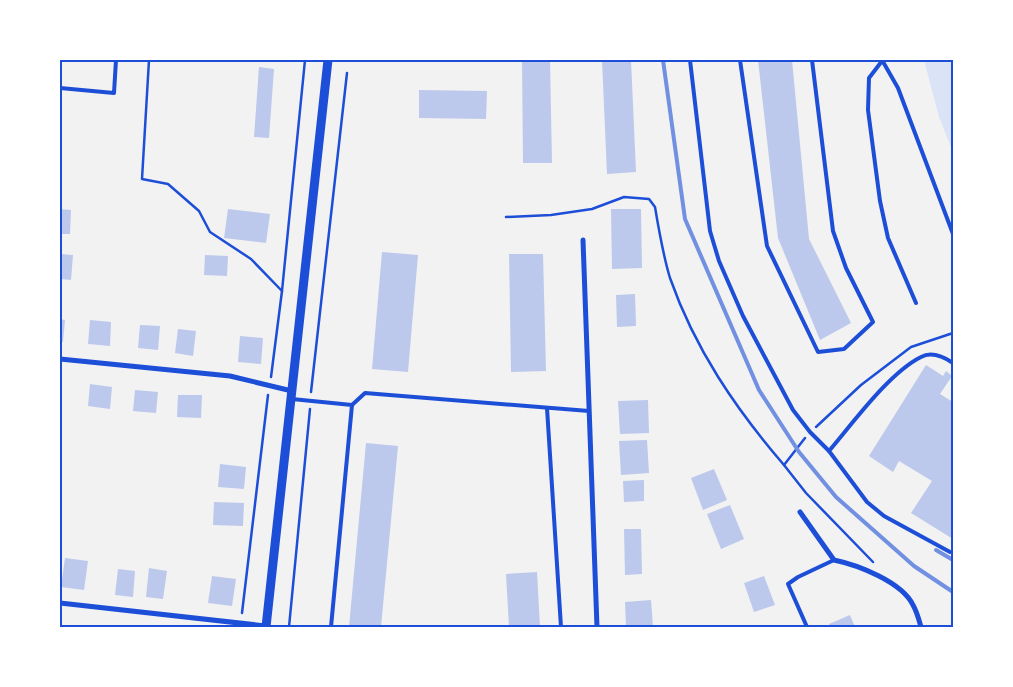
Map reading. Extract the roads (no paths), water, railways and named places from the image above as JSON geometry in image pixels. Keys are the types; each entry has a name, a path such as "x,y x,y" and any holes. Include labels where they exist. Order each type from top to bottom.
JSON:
{"street":[{"path":"60,603 267,627 328,60"},
{"path":"583,240 597,627"},
{"path":"60,358 230,376 270,386 292,395"},
{"path":"800,512 834,560 852,564 894,585 913,604 921,627"}],"lane":[{"path":"60,88 114,93 116,60"},
{"path":"690,60 710,231 720,261 743,316 772,371 793,410 810,432 829,451 867,502 884,516 950,552"},
{"path":"740,60 767,246 818,352 844,349 873,322 846,268 833,231 812,60"},
{"path":"916,303 888,238 880,202 868,110 868,78 882,60 898,88 953,234"},
{"path":"829,451 893,378 922,356 942,355 953,363"},
{"path":"331,627 352,405 365,393 589,411"},
{"path":"292,395 310,401 352,405"},
{"path":"546,408 561,627"},
{"path":"807,627 788,584 798,577 834,560"}],"railway":[{"path":"663,60 685,219 759,390 799,452 836,497 914,566 953,592"},
{"path":"936,550 953,560"}]}
